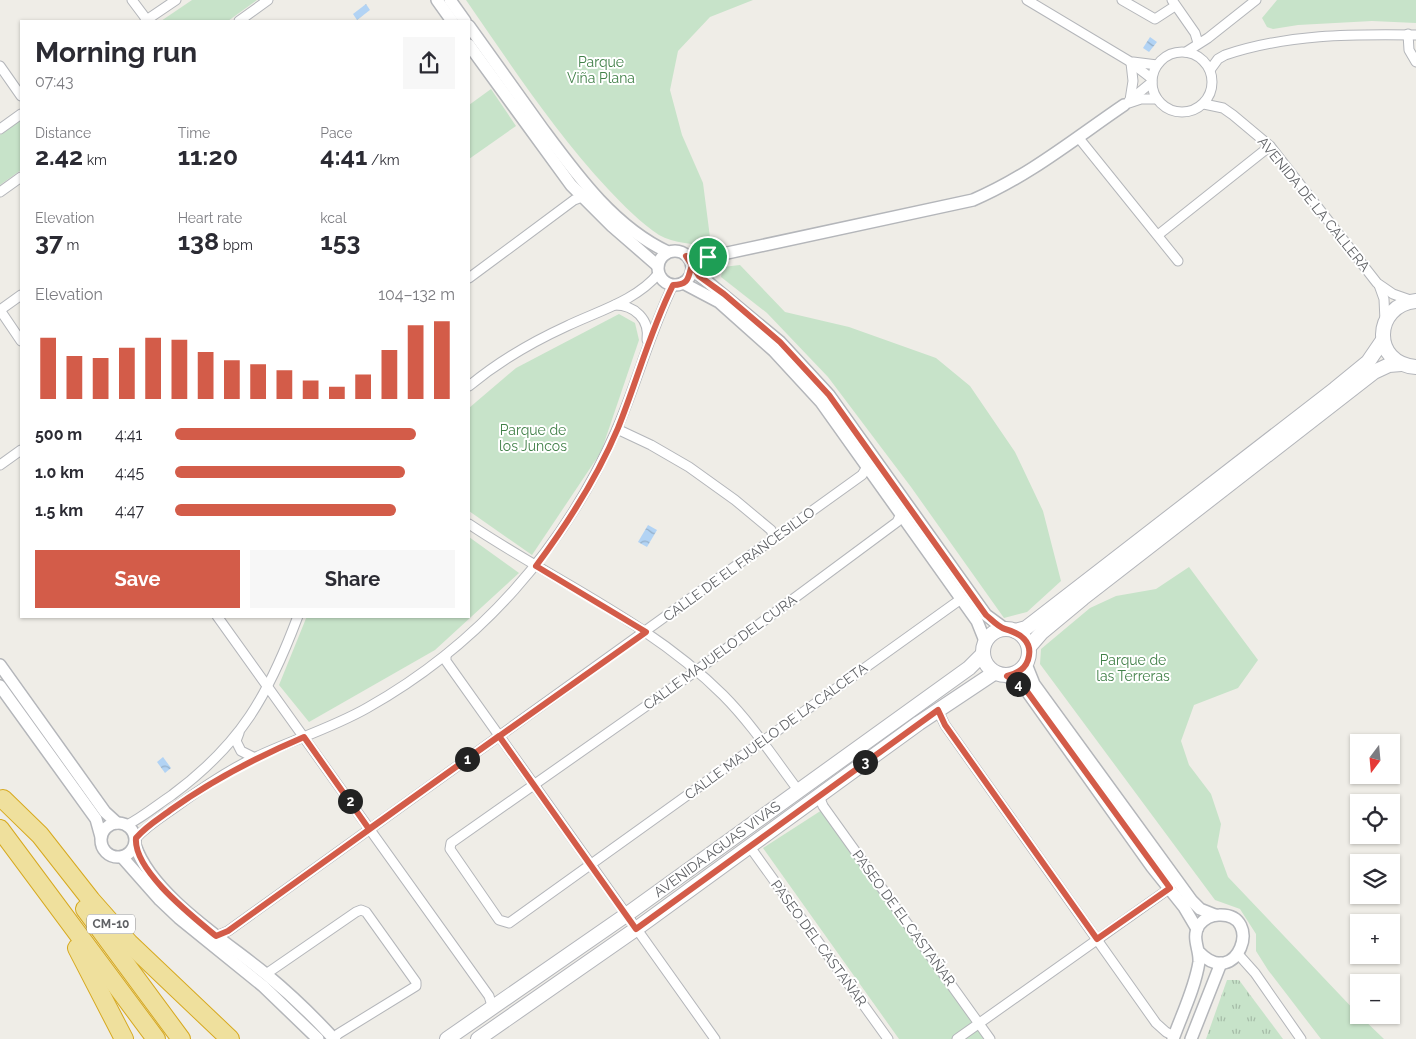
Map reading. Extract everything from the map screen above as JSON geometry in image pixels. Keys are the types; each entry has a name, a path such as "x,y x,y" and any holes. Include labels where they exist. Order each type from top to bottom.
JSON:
{"highway":[{"name":"CM-10","path":"2,797 181,1039"},
{"name":"CM-10","path":"2,797 40,835 91,900 129,942 230,1039"},
{"name":"CM-10","path":"0,829 156,1039"},
{"name":"CM-10","path":"0,840 79,952 124,1039"}],"main road":[{"path":"1401,364 1390,356 1383,340 1384,322 1396,308 1414,301"},
{"path":"1010,630 1026,641 1028,647 1026,664 1021,670 1001,674 988,668 982,655 985,641 990,635 1010,630 1026,628 1080,594 1271,445 1368,362 1383,340"},
{"path":"1271,445 1374,372 1389,365 1401,364 1416,367"},
{"path":"1028,647 1080,594"},
{"name":"AVENIDA AGUAS VIVAS","path":"447,1039 493,1009 626,915 969,668 982,655"},
{"name":"AVENIDA AGUAS VIVAS","path":"478,1039 636,929 938,710 1001,674"}],"street":[{"path":"132,0 145,20"},
{"path":"147,20 176,0"},
{"path":"240,20 268,0"},
{"path":"437,0 451,20"},
{"path":"450,0 464,20"},
{"path":"690,263 713,256 973,200 1006,186 1052,157 1127,102 1152,80 1157,65 1170,54 1186,52 1200,56 1210,70 1211,91 1204,104 1198,108 1177,112 1169,109 1157,99 1152,80 1130,62 1027,0"},
{"path":"1122,0 1155,19 1174,3 1195,33 1198,43"},
{"path":"1186,52 1208,38 1256,0"},
{"path":"470,27 585,184 620,218 652,245 668,252 675,251 690,263 780,342 829,395 986,615 1010,630"},
{"path":"1210,70 1225,55 1274,42 1336,34 1412,35 1409,50 1416,62"},
{"path":"1200,56 1201,49 1208,38"},
{"path":"470,45 510,104 582,197 658,270 663,280 678,284 719,302 774,351 820,402 977,621 985,641"},
{"path":"1130,62 1157,65"},
{"path":"1127,102 1133,81 1130,62"},
{"path":"0,66 20,95"},
{"name":"AVENIDA DE LA CALLERA","path":"1211,91 1223,108 1243,122 1270,146 1379,285 1384,299 1384,322"},
{"path":"1127,102 1141,99 1157,99"},
{"name":"AVENIDA DE LA CALLERA","path":"1204,104 1223,108"},
{"path":"0,129 20,115"},
{"path":"1078,137 1178,261"},
{"path":"1158,235 1270,146"},
{"path":"0,192 20,178"},
{"path":"470,277 574,200 582,197"},
{"path":"470,385 539,339 614,305 645,288 658,270 660,260 668,252"},
{"path":"122,857 132,851 136,842 193,794 255,758 366,709 446,655 507,600 536,566 565,526 592,482 617,429 646,350 678,284 690,277 690,263"},
{"name":"AVENIDA DE LA CALLERA","path":"1379,285 1393,294 1414,301"},
{"path":"20,296 0,310 20,340"},
{"path":"614,305 624,305 634,310 643,318 648,332 646,350"},
{"path":"617,429 651,444 709,480 760,520 771,530 774,538"},
{"path":"0,465 20,451"},
{"name":"CALLE DE EL FRANCESILLO","path":"216,936 228,931 646,632 862,475 867,467"},
{"name":"CALLE MAJUELO DEL CURA","path":"590,864 508,922 499,920 450,846 533,784 696,671 896,522 901,514"},
{"path":"470,525 646,632 696,671 741,714 798,790"},
{"name":"CALLE MAJUELO DE LA CALCETA","path":"590,864 961,599"},
{"path":"218,618 489,996 493,1009"},
{"path":"101,837 110,825 122,824 172,794 214,762 239,733 268,687 297,618"},
{"path":"446,655 446,661 715,1039"},
{"path":"1026,664 1034,684 1178,883 1200,909 1215,915 1230,917 1240,927 1243,941 1238,954 1227,962 1213,962 1199,952"},
{"path":"0,665 105,812 122,824 136,842 142,862 151,874 181,905 216,936 292,996 334,1039 338,1034 416,986 416,982 366,912 361,910 266,974"},
{"path":"938,710 945,725 1156,1023 1174,1037 1196,974 1199,952 1196,945 1197,929 1170,888 1026,690 1001,674"},
{"path":"0,686 96,818 104,850 110,855 122,857 160,900 212,946 263,986 318,1039"},
{"path":"239,733 236,741 241,751 255,758"},
{"name":"PASEO DE EL CASTAÑAR","path":"819,796 823,806 990,1039"},
{"name":"PASEO DEL CASTAÑAR","path":"750,847 888,1039"},
{"path":"957,1039 1170,888"},
{"path":"1197,929 1208,917 1215,915"},
{"path":"1238,954 1255,973 1301,1039"},
{"path":"1191,1039 1221,963"}],"green space":[{"path":"192,0 257,0 229,20 162,20"},
{"name":"Parque Viña Plana","path":"466,0 753,0 710,17 678,51 670,90 682,135 703,183 711,245 685,243 665,238 632,214 588,167 551,121"},
{"path":"1277,0 1416,0 1416,23 1372,21 1298,25 1273,29 1267,27 1262,18"},
{"path":"491,89 516,126 470,158 470,104"},
{"path":"20,121 20,171 0,185 0,135"},
{"path":"740,265 785,312 849,327 936,358 970,386 1015,452 1043,511 1061,581 1027,612 1004,618 911,487 828,377 767,313 721,277 723,267"},
{"name":"Parque de los Juncos","path":"619,314 635,323 639,340 601,452 532,555 470,512 470,407 516,368"},
{"path":"470,538 519,573 470,618"},
{"name":"Parque de las Terreras","path":"1189,567 1258,660 1238,688 1194,705 1181,741 1189,765 1211,794 1221,824 1217,847 1228,877 1350,1006 1350,1024 1368,1024 1384,1039 1321,1039 1268,970 1256,951 1256,934 1240,909 1215,900 1040,664 1041,649 1090,608 1116,596 1156,589"},
{"path":"306,618 470,618 435,650 309,722 279,685"},
{"path":"822,810 985,1039 899,1039 763,848"},
{"path":"1227,980 1239,980 1283,1039 1206,1039"}],"water":[{"path":"366,4 370,10 357,20 353,14"},
{"path":"1150,37 1157,42 1149,52 1143,48"},
{"path":"648,525 657,530 647,547 638,542"},
{"path":"163,757 171,768 165,773 157,762"}],"route":[{"path":"708,257 686,256 691,261 692,269 699,276 724,294 780,342 829,395 986,615 1005,629 1015,631 1026,641 1029,653 1026,664 1021,670 1007,676 1026,690 1152,867 1170,888 1097,939 941,720 938,710 636,929 499,736 369,829 304,737 255,758 213,781 149,826 136,838 135,845 142,862 151,874 175,900 216,936 228,931 369,829 412,798 499,736 646,632 536,566 565,526 603,460 624,412 646,350 673,285 687,280 692,273 692,269 692,265 696,261 708,257"}]}
